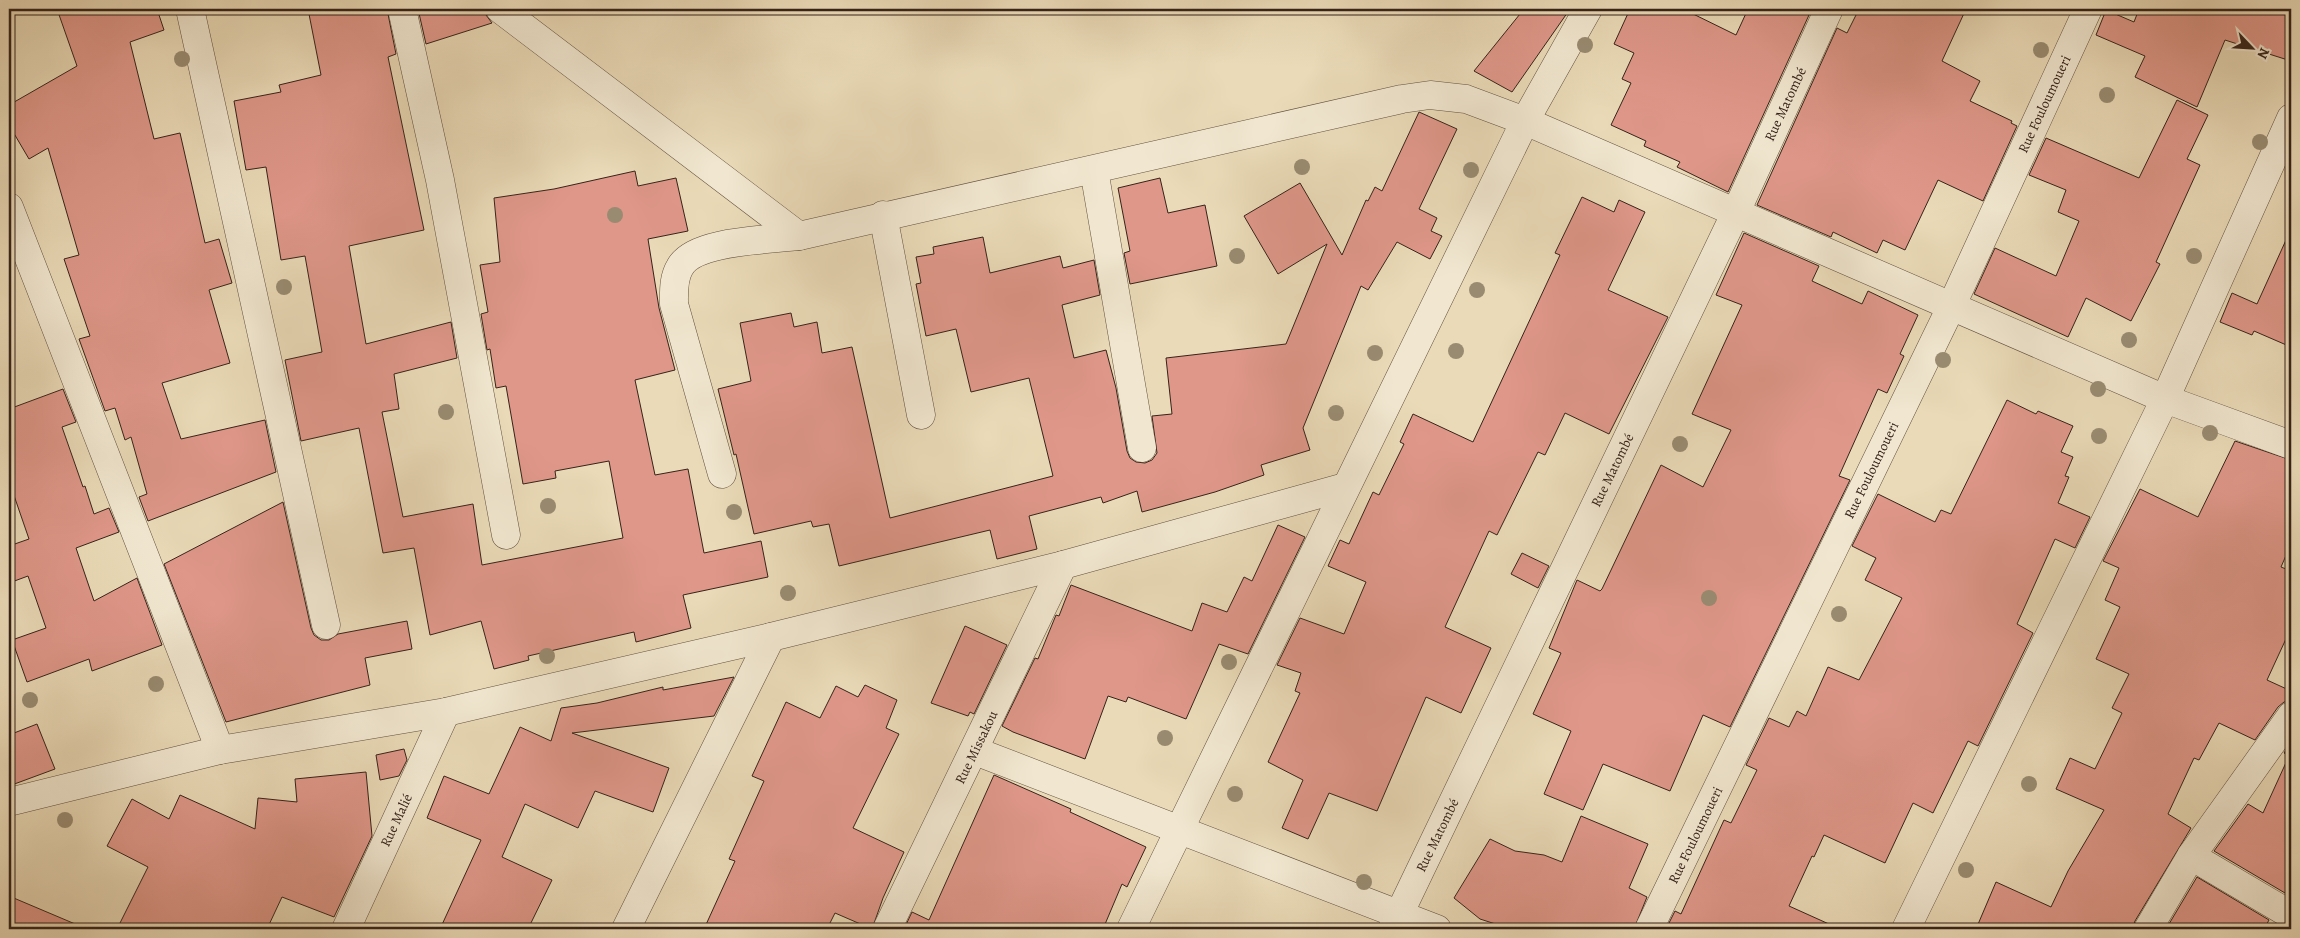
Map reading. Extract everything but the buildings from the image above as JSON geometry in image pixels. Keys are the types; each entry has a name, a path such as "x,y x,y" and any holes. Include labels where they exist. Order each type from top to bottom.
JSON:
{"street":[{"path":"190,9 326,625"},
{"path":"402,9 440,180 506,535"},
{"path":"500,9 799,236"},
{"path":"1131,929 1525,120 1588,9"},
{"name":"Rue Matombé","path":"1395,922 1736,212 1829,9"},
{"name":"Rue Fouloumoueri","path":"1649,929 1952,305 2088,9"},
{"path":"722,474 674,304 674,284 680,267 691,254 708,247 799,236 883,215 1430,95 1466,99 1525,120 2165,399 2291,445"},
{"path":"1906,929 2165,399 2291,118"},
{"path":"1094,170 1142,448"},
{"path":"9,207 220,750"},
{"path":"883,215 921,415"},
{"path":"9,802 220,750 446,712 771,637 1063,565 1345,487"},
{"name":"Rue Missakou","path":"887,929 975,751 1063,565"},
{"path":"626,929 771,637"},
{"name":"Rue Malié","path":"346,929 446,712"},
{"path":"2148,929 2191,856 2291,716"},
{"path":"975,751 1180,830 1395,922 1437,929"},
{"path":"2191,856 2291,915"}]}
